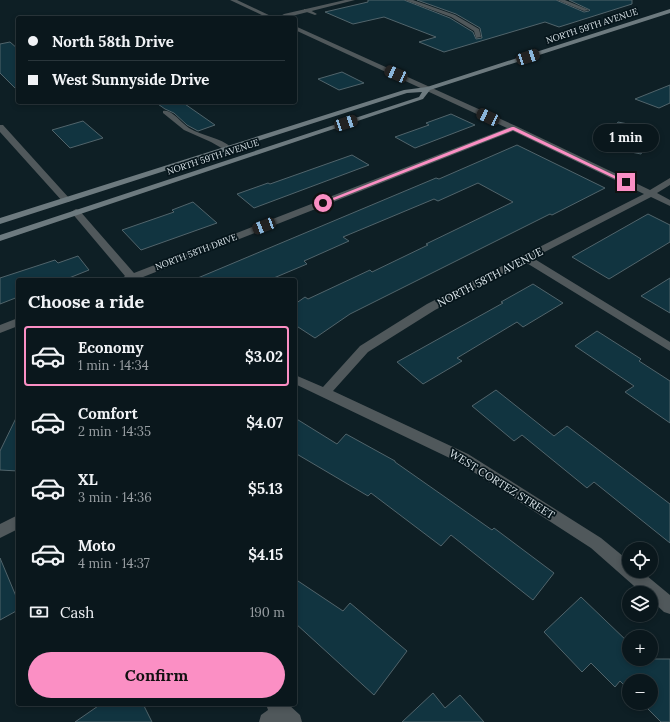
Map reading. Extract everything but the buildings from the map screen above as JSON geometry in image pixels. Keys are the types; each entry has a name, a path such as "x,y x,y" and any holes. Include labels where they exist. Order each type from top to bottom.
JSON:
{"main road":[{"name":"NORTH 59TH AVENUE","path":"0,221 406,91 428,89 670,11"},
{"name":"NORTH 59TH AVENUE","path":"0,238 421,98 428,89"}],"street":[{"path":"233,0 268,16"},
{"path":"286,16 306,10 322,8 352,0"},
{"path":"408,0 449,15 472,26 478,30 478,37"},
{"path":"560,0 574,4 586,10"},
{"path":"297,18 320,12 322,8"},
{"path":"297,29 513,128 670,203"},
{"path":"0,127 66,200"},
{"name":"NORTH 58TH DRIVE","path":"134,278 513,128"},
{"name":"NORTH 58TH AVENUE","path":"326,392 364,349 431,307 527,259 650,194 670,181"},
{"path":"76,212 130,278"},
{"path":"527,259 670,346"},
{"path":"0,329 16,323"},
{"name":"WEST CORTEZ STREET","path":"297,380 326,392 463,458 596,543 670,606"},
{"path":"0,532 16,523"}],"lane":[{"path":"306,10 314,14"},
{"path":"165,112 186,129 214,140 228,148"}],"route":[{"path":"323,203 513,128 626,182"}]}
